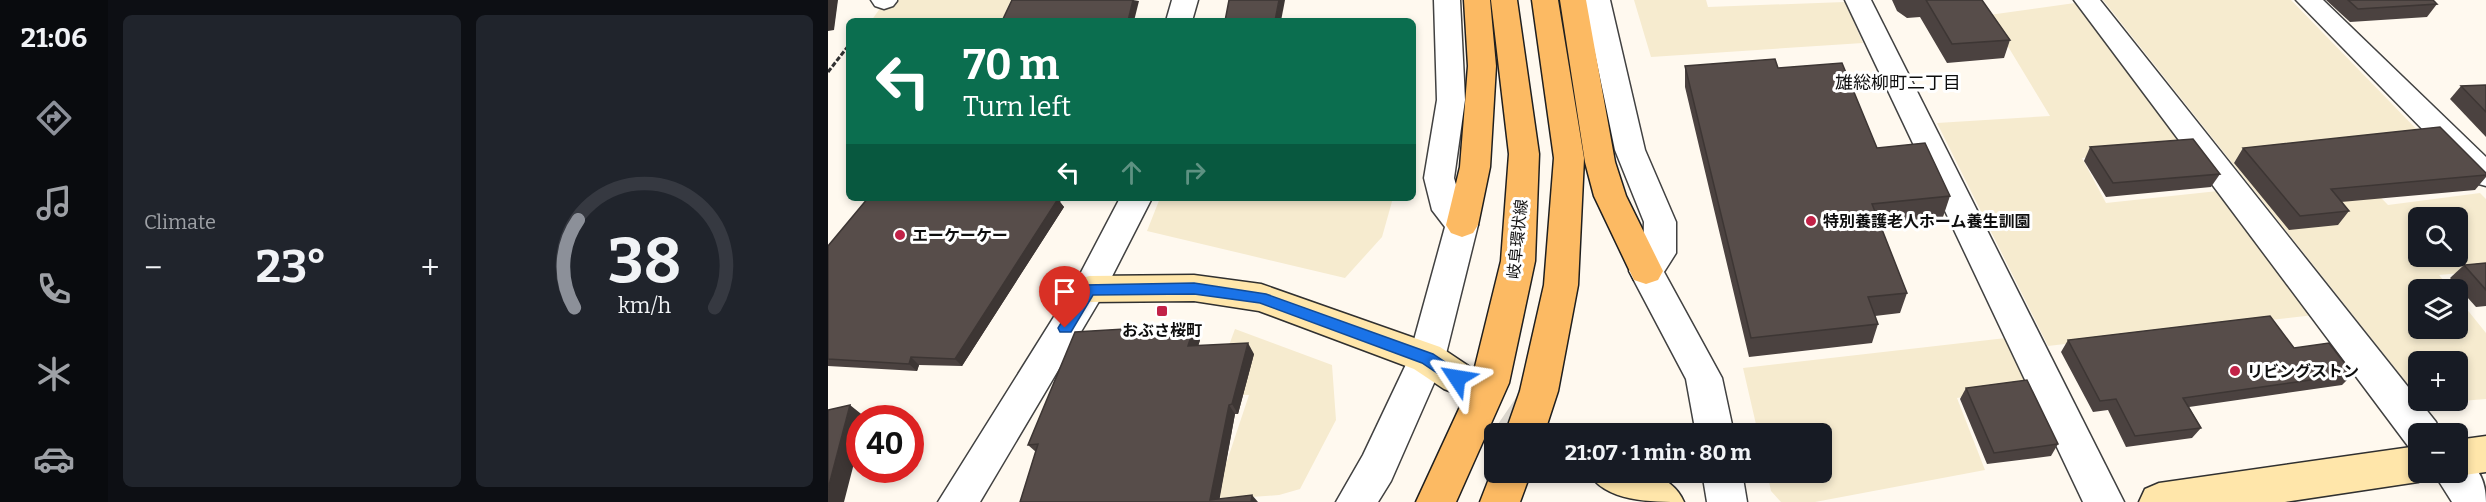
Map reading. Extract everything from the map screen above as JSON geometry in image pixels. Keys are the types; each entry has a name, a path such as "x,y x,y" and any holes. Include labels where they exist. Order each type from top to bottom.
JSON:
{"main road":[{"path":"1462,225 1475,167 1482,66 1478,0"},
{"name":"岐阜環状線","path":"1436,502 1490,383 1518,261 1524,154 1504,0"},
{"path":"1528,423 1539,392 1561,285 1569,158 1545,0"},
{"path":"1573,0 1600,162 1610,196 1646,271"},
{"path":"1500,502 1507,483"}],"street":[{"path":"1180,18 1185,0"},
{"path":"1356,502 1442,368 1462,225 1448,210 1438,178 1451,100 1447,0"},
{"path":"1597,0 1630,150 1660,222 1659,253 1646,271 1704,378 1713,423"},
{"path":"1858,0 2104,502"},
{"path":"2087,0 2414,423"},
{"path":"2309,0 2486,176"},
{"path":"958,502 1089,289 1134,201"},
{"path":"1089,289 1194,288 1261,298 1442,368"},
{"path":"2468,456 2486,454"},
{"path":"2159,502 2408,465"},
{"path":"1629,483 1664,502"},
{"path":"1724,483 1727,502"},
{"path":"2461,483 2475,502"}],"path":[{"path":"828,72 846,49"}],"shaded area":[{"path":"886,0 1021,0 1013,18 873,18"},
{"path":"1634,0 1706,0 1708,7 1845,2 1863,43 1651,57"},
{"path":"2103,0 2291,0 2426,139 2334,149 2388,205 2480,193 2486,199 2486,271 2439,275 2442,279 2408,279 2408,339 2468,339 2468,311 2486,333 2486,399 2468,400 2468,351 2408,351 2408,384"},
{"path":"2075,3 2188,147 2082,158 2106,203 2218,191 2314,315 2048,346 1937,123 2050,116 1989,15"},
{"path":"1159,201 1392,201 1382,237 1345,278 1147,231"},
{"path":"1235,329 1332,365 1336,420 1300,489 1279,495 1184,502 1191,466 1227,461 1249,395 1211,394"},
{"path":"2006,338 2029,386 1957,398 1985,470 1815,502 1781,502 1771,491 1769,483 1832,483 1832,423 1756,423 1743,368"}],"building":[{"path":"1012,0 1133,0 1129,18 1003,18"},
{"path":"1229,0 1279,0 1276,18 1226,18"},
{"path":"1926,0 1982,0 2010,40 1952,44"},
{"path":"2348,0 2433,0 2437,4 2358,9"},
{"name":"特別養護老人ホーム養生訓園","path":"1775,59 1778,68 1842,63 1877,148 1925,143 1950,196 1872,204 1907,293 1868,297 1878,324 1751,338 1685,66"},
{"path":"2486,85 2486,112 2461,86"},
{"path":"2440,127 2486,175 2331,189 2349,211 2300,216 2243,148"},
{"path":"2193,139 2220,174 2113,183 2090,147"},
{"path":"866,201 1057,201 955,359 911,357 909,364 828,359 828,246"},
{"path":"2486,263 2486,290 2466,267 2468,265"},
{"path":"2270,316 2294,348 2329,343 2353,374 2183,398 2201,428 2135,436 2116,399 2100,401 2068,340"},
{"path":"1124,329 1122,335 1193,330 1188,346 1248,343 1232,404 1229,405 1210,500 1252,495 1251,502 1020,502 1038,444 1028,445 1075,332"},
{"path":"2027,380 2058,444 1994,453 1966,388"},
{"path":"846,406 846,420 828,489 828,410"}],"tunnel":[{"path":"1462,381 1524,423"}],"place":[{"name":"特別養護老人ホーム養生訓園","path":"1811,221"},
{"name":"エーケーケー","path":"900,235"},
{"name":"おぶさ桜町","path":"1162,311"},
{"name":"リビングストン","path":"2235,371"}],"district":[{"name":"雄総柳町二丁目","path":"1898,83"}],"route":[{"path":"1065,328 1089,289 1194,288 1261,298 1427,358 1457,378"}]}
